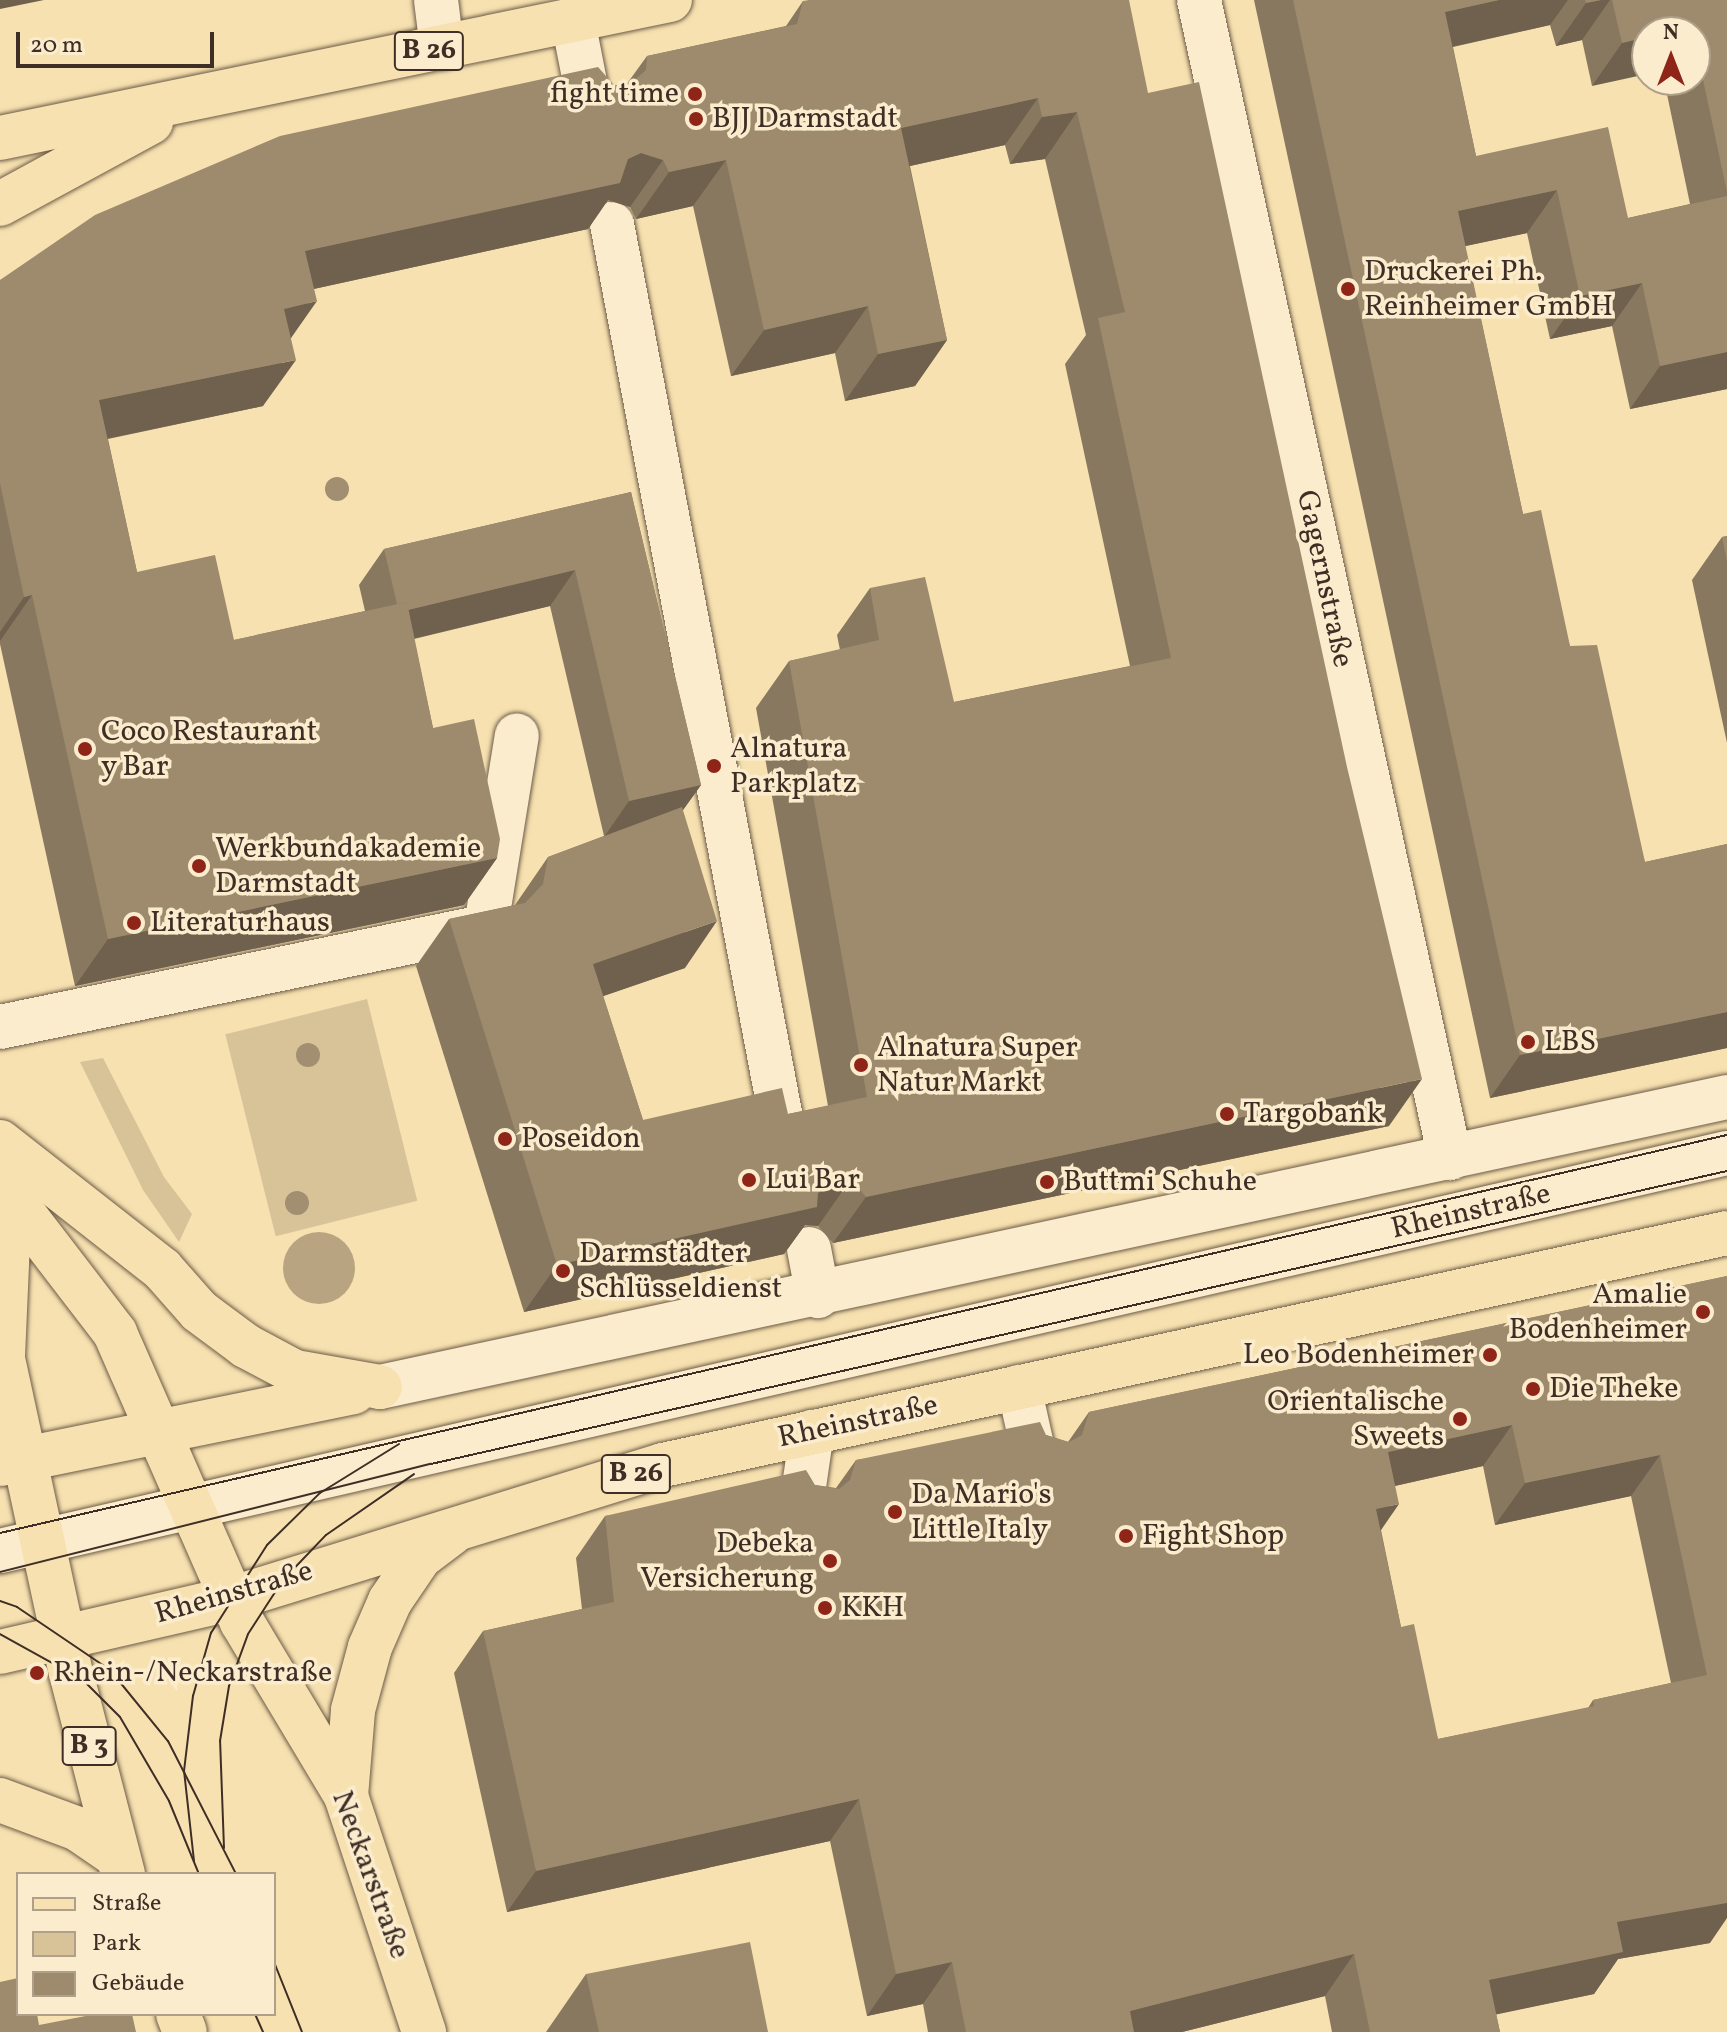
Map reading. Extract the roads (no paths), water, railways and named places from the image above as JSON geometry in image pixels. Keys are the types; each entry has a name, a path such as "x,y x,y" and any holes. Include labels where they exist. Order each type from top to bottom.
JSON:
{"main road":[{"name":"B 26","path":"0,204 188,101 442,48 549,16 670,0"},
{"path":"0,138 188,101"},
{"path":"0,1142 162,1269 199,1311 246,1346 295,1372 380,1387"},
{"name":"B 3","path":"0,1153 10,1196 3,1359 13,1462 43,1540 120,1865"},
{"name":"B 3","path":"10,1196 115,1333 230,1599"},
{"name":"Rheinstraße","path":"0,1652 230,1599 663,1465 1727,1233"},
{"name":"Rheinstraße","path":"13,1462 380,1387"},
{"path":"346,1796 353,1710 370,1647 390,1601 420,1557 463,1526"},
{"name":"Neckarstraße","path":"230,1599 346,1796 424,2032"},
{"path":"0,1800 78,1829 120,1865"}],"street":[{"path":"436,0 442,48"},
{"name":"Gagernstraße","path":"1199,0 1450,1158"},
{"path":"549,16 590,108"},
{"path":"612,224 783,1129"},
{"path":"0,1027 486,926 517,735"},
{"name":"Rheinstraße","path":"380,1387 818,1296 1727,1097"},
{"name":"Rheinstraße","path":"0,1551 1727,1153"},
{"path":"809,1249 818,1296"},
{"path":"1019,1387 1035,1459"},
{"path":"801,1507 812,1432"}],"tram line":[{"path":"0,1533 1727,1135"},
{"path":"0,1572 431,1464 1727,1171"},
{"path":"194,1861 184,1771 193,1696 211,1633 267,1545 320,1493 399,1444"},
{"path":"224,1848 220,1741 229,1686 248,1634 283,1580 326,1535 414,1474"},
{"path":"0,1601 17,1607 110,1670 168,1741 235,1872"},
{"path":"0,1634 83,1680 120,1717 169,1801 198,1872"},
{"path":"276,1967 302,2032"},
{"path":"256,2016 263,2032"}],"place":[{"name":"fight time","path":"695,94"},
{"name":"BJJ Darmstadt","path":"696,119"},
{"name":"Druckerei Ph. Reinheimer GmbH","path":"1348,289"},
{"name":"Coco Restaurant y Bar","path":"85,749"},
{"name":"Alnatura Parkplatz","path":"714,766"},
{"name":"Werkbundakademie Darmstadt","path":"199,866"},
{"name":"Literaturhaus","path":"134,923"},
{"name":"LBS","path":"1528,1042"},
{"name":"Alnatura Super Natur Markt","path":"861,1065"},
{"name":"Targobank","path":"1227,1114"},
{"name":"Poseidon","path":"505,1139"},
{"name":"Lui Bar","path":"749,1180"},
{"name":"Buttmi Schuhe","path":"1047,1182"},
{"name":"Darmstädter Schlüsseldienst","path":"563,1271"},
{"name":"Amalie Bodenheimer","path":"1703,1312"},
{"name":"Leo Bodenheimer","path":"1490,1355"},
{"name":"Die Theke","path":"1533,1389"},
{"name":"Orientalische Sweets","path":"1460,1419"},
{"name":"Da Mario's Little Italy","path":"895,1512"},
{"name":"Fight Shop","path":"1126,1536"},
{"name":"Debeka Versicherung","path":"830,1561"},
{"name":"KKH","path":"825,1608"},
{"name":"Rhein-/Neckarstraße","path":"37,1673"}]}
